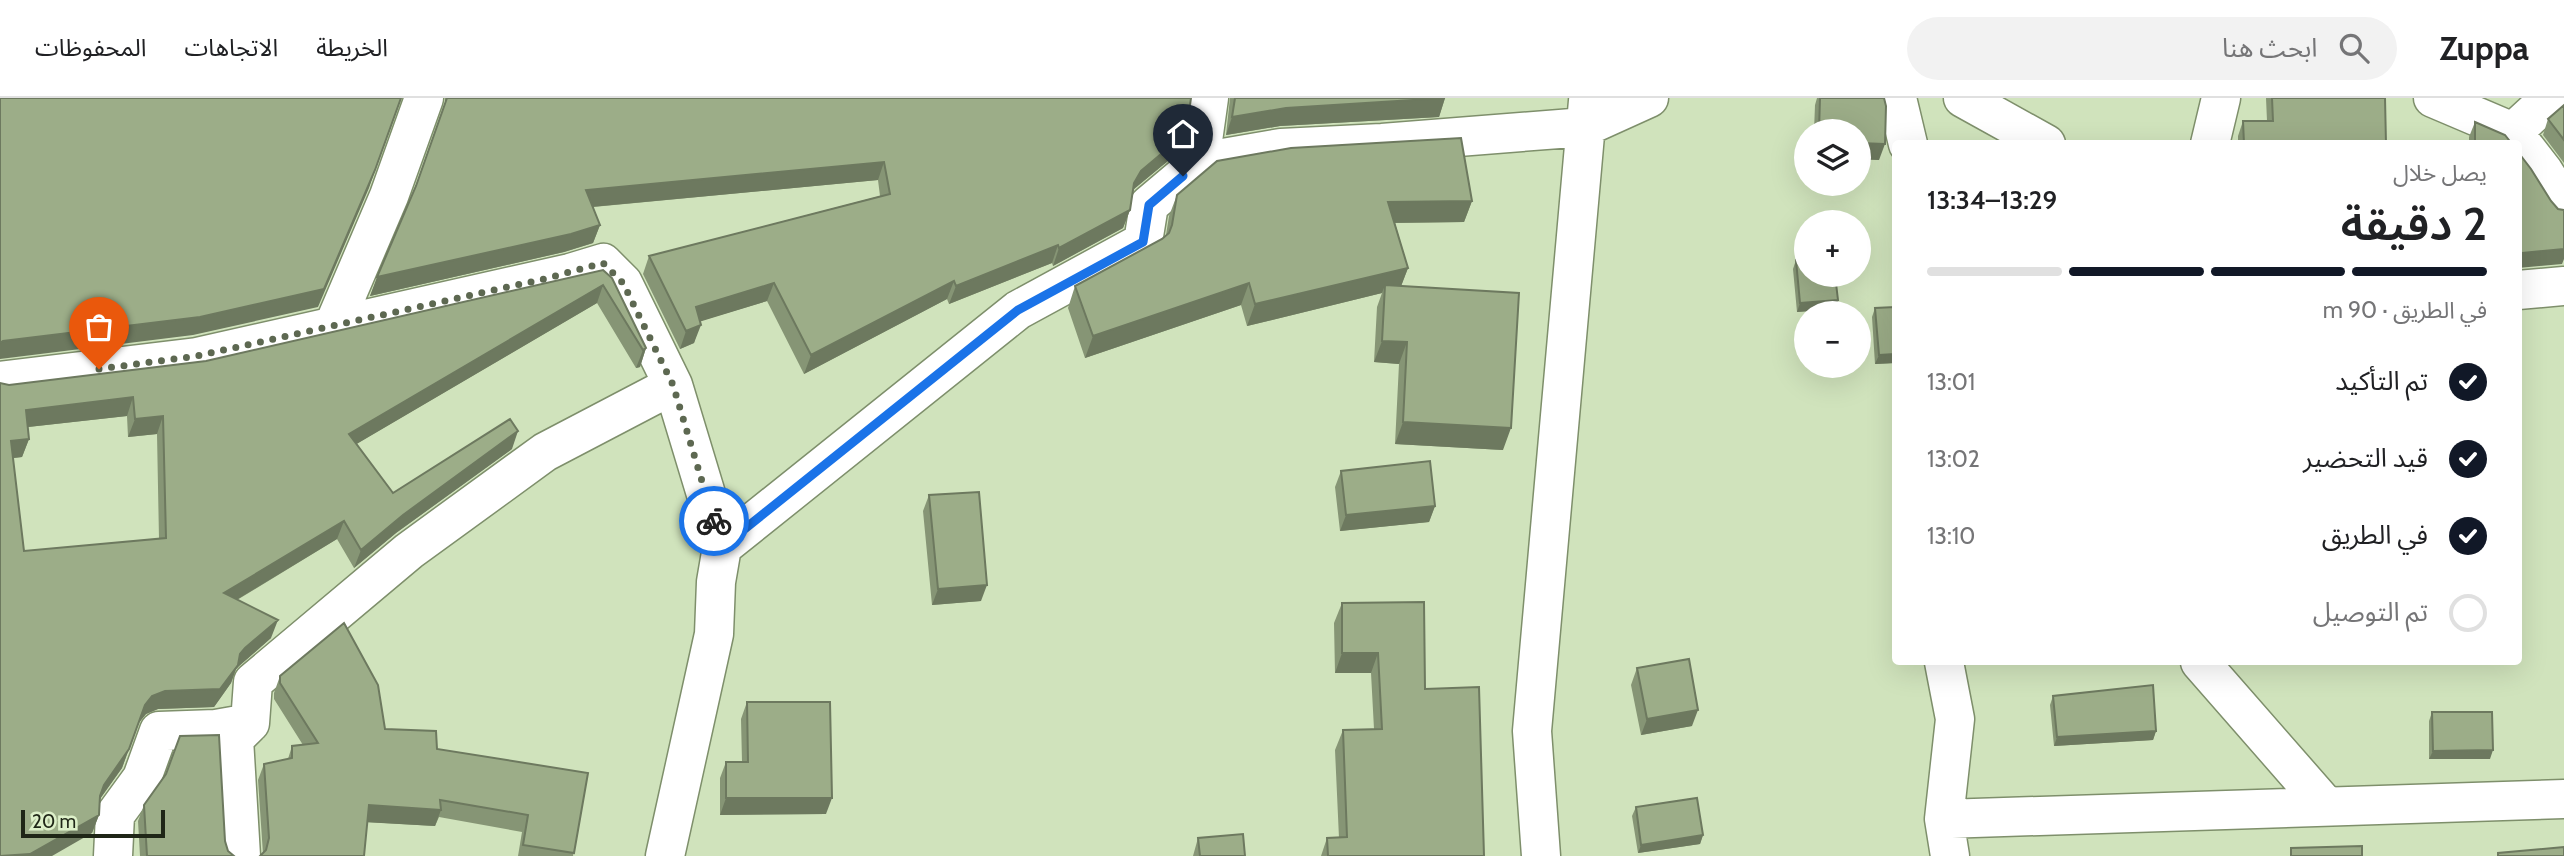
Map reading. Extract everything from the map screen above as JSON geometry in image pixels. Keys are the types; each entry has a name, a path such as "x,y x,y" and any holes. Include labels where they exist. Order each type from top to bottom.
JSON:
{"street":[{"path":"333,327 389,196 424,98"},
{"path":"1200,162 1209,98"},
{"path":"722,547 1018,310 1143,242 1149,205 1200,162 1281,148 1382,143 1587,112 1649,98"},
{"path":"1897,98 1907,140"},
{"path":"1963,98 2024,123"},
{"path":"2211,140 2221,98"},
{"path":"2433,98 2513,132 2519,140"},
{"path":"2513,132 2550,98"},
{"path":"1541,856 1532,731 1587,112"},
{"path":"2522,144 2544,172 2564,205"},
{"path":"0,382 197,356 570,273 603,263 623,283 673,385 722,547 716,582 714,634 665,856"},
{"path":"2522,290 2564,286"},
{"path":"241,856 234,739 250,723 253,682 409,551 545,452 673,385"},
{"path":"1945,665 1955,719 1944,819 1950,856"},
{"path":"2203,665 2326,806"},
{"path":"113,856 114,815 142,778 159,731 216,729 250,723"},
{"path":"1944,819 2564,799"}],"building":[{"path":"0,98 401,98 375,170 324,289 200,317 0,343"},
{"path":"447,98 1191,98 1186,133 1141,171 1134,183 1130,210 1059,248 1058,245 956,286 954,281 811,355 774,283 696,307 701,325 686,331 649,256 890,194 884,162 586,190 600,225 571,234 377,277 416,186"},
{"path":"1235,98 1445,98 1286,108 1232,117"},
{"path":"1820,98 1884,98 1885,144 1871,143 1871,119 1819,119"},
{"path":"2272,98 2385,98 2386,140 2244,140 2243,121 2273,121"},
{"path":"2564,105 2564,140 2548,119"},
{"path":"2475,122 2505,135 2509,140 2475,140"},
{"path":"1461,138 1472,201 1388,202 1408,268 1255,304 1249,283 1093,336 1075,286 1169,233 1177,195 1217,161 1291,148"},
{"path":"2522,157 2551,201 2558,209 2564,210 2564,249 2522,253"},
{"path":"603,270 612,278 646,348 643,350 603,285 349,434 393,493 510,419 518,431 403,515 361,550 344,521 224,593 278,620 245,648 240,654 238,665 220,689 165,691 152,696 145,705 129,749 104,785 100,796 99,815 30,854 0,856 0,383 9,385 206,361","holes":["133,397 135,419 163,416 166,538 24,551 11,441 29,439 26,410"]},
{"path":"1385,285 1519,293 1511,428 1403,422 1407,342 1382,341"},
{"path":"1799,287 1836,287 1838,300 1800,301"},
{"path":"1892,307 1892,354 1879,355 1875,308"},
{"path":"1430,461 1435,506 1346,515 1341,471"},
{"path":"979,492 987,585 938,589 929,495"},
{"path":"1424,602 1425,689 1479,687 1484,856 1328,856 1327,838 1347,837 1343,730 1382,729 1378,653 1342,653 1342,603"},
{"path":"344,623 378,685 385,729 436,731 437,749 588,773 574,853 523,845 528,815 440,800 441,810 369,805 364,856 260,856 266,850 269,838 264,764 292,758 292,746 318,743 280,683 280,676"},
{"path":"1689,659 1698,710 1647,719 1637,668"},
{"path":"2153,685 2156,731 2057,737 2053,696"},
{"path":"747,702 830,702 832,798 726,798 726,762 748,762"},
{"path":"2432,712 2492,712 2493,750 2433,751"},
{"path":"219,735 225,841 228,851 234,856 147,856 144,805 166,774 180,736"},
{"path":"1697,798 1703,835 1641,845 1636,807"},
{"path":"1243,834 1245,856 1200,856 1198,838"},
{"path":"2362,846 2362,856 2291,856 2291,848"},
{"path":"2564,847 2564,856 2498,856 2498,853"}],"way so far":[{"path":"99,369 197,356 544,279 603,263 623,283 673,385 714,521"}],"route":[{"path":"714,521 722,547 1018,310 1143,242 1149,205 1183,176"}]}
